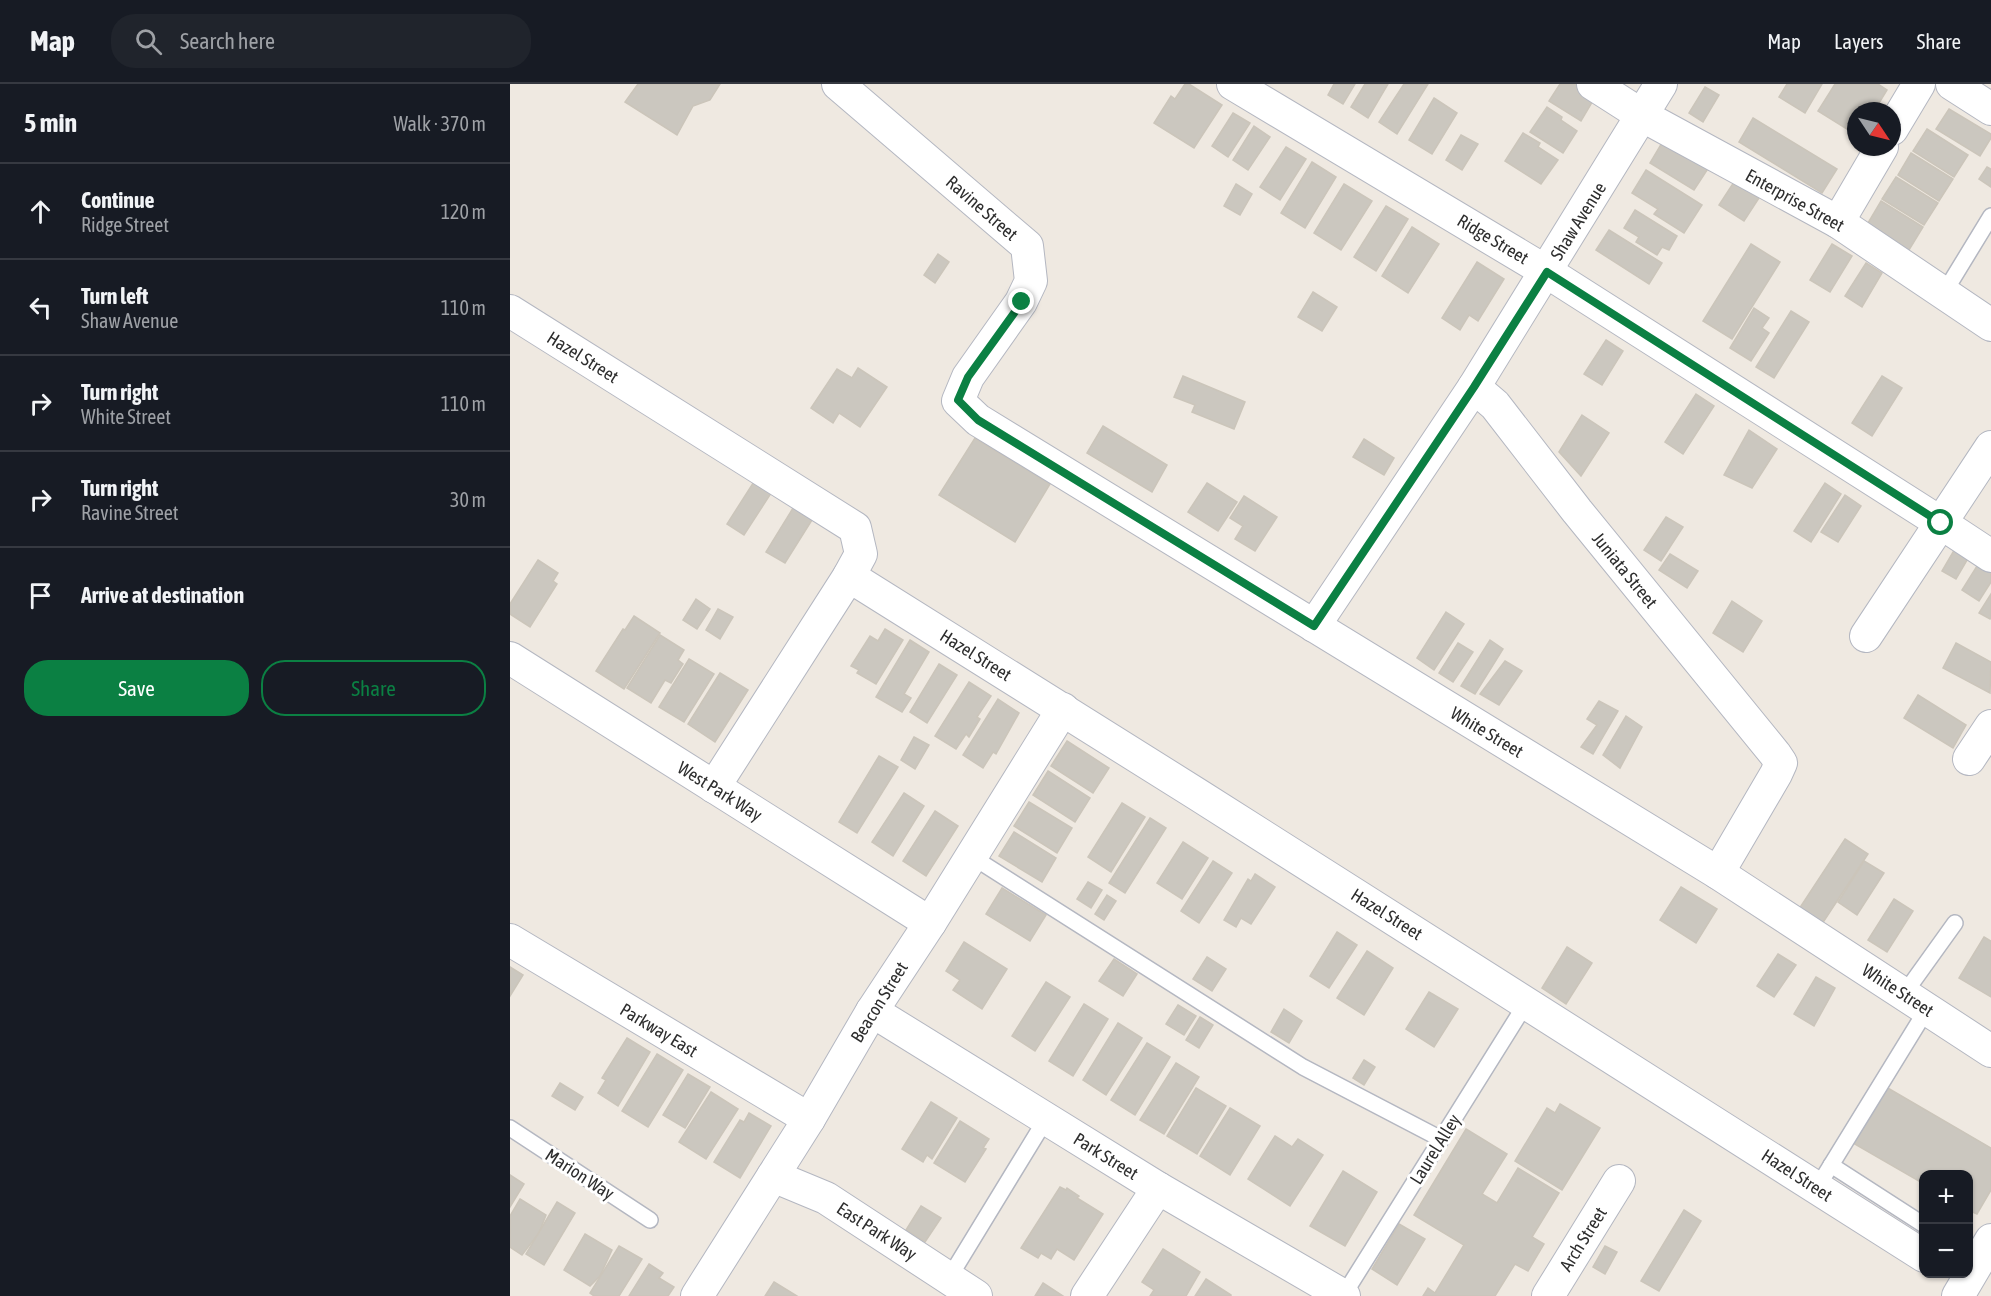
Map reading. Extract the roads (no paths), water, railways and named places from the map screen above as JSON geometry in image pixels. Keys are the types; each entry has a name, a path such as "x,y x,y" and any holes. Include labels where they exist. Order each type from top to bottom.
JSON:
{"street":[{"name":"Ravine Street","path":"838,84 1027,246 1031,281 1022,302 968,377 958,400 978,420"},
{"name":"Ridge Street","path":"1233,84 1547,272 1991,556"},
{"name":"Enterprise Street","path":"1593,84 1643,116 1838,222 1991,325"},
{"name":"Shaw Avenue","path":"1314,626 1474,387 1662,84"},
{"path":"1901,113 1918,84"},
{"path":"1952,84 1991,109"},
{"path":"1838,222 1876,156"},
{"name":"Hazel Street","path":"510,311 855,528 861,554 714,787"},
{"name":"Juniata Street","path":"1474,387 1495,405 1577,511 1780,763 1776,774 1718,873"},
{"name":"White Street","path":"978,420 1718,873 1991,1051"},
{"path":"1866,636 1991,447"},
{"name":"Hazel Street","path":"849,576 1527,1002 1824,1177 1919,1253"},
{"name":"West Park Way","path":"510,658 930,923"},
{"name":"Beacon Street","path":"697,1296 809,1119 872,1011 930,923 1063,709"},
{"path":"1969,759 1991,726"},
{"name":"Parkway East","path":"510,940 809,1119"},
{"name":"Park Street","path":"872,1011 1158,1188 1344,1296"},
{"name":"East Park Way","path":"773,1176 826,1198 976,1296"},
{"name":"Arch Street","path":"1548,1296 1619,1181"},
{"path":"1087,1296 1158,1188"}],"lane":[{"path":"1944,293 1991,216"},
{"path":"971,856 1303,1067 1442,1139"},
{"path":"1919,1224 1824,1177 1955,923"},
{"name":"Laurel Alley","path":"1344,1296 1527,1002"},
{"path":"949,1278 1046,1119"},
{"name":"Marion Way","path":"510,1128 650,1220"}]}
